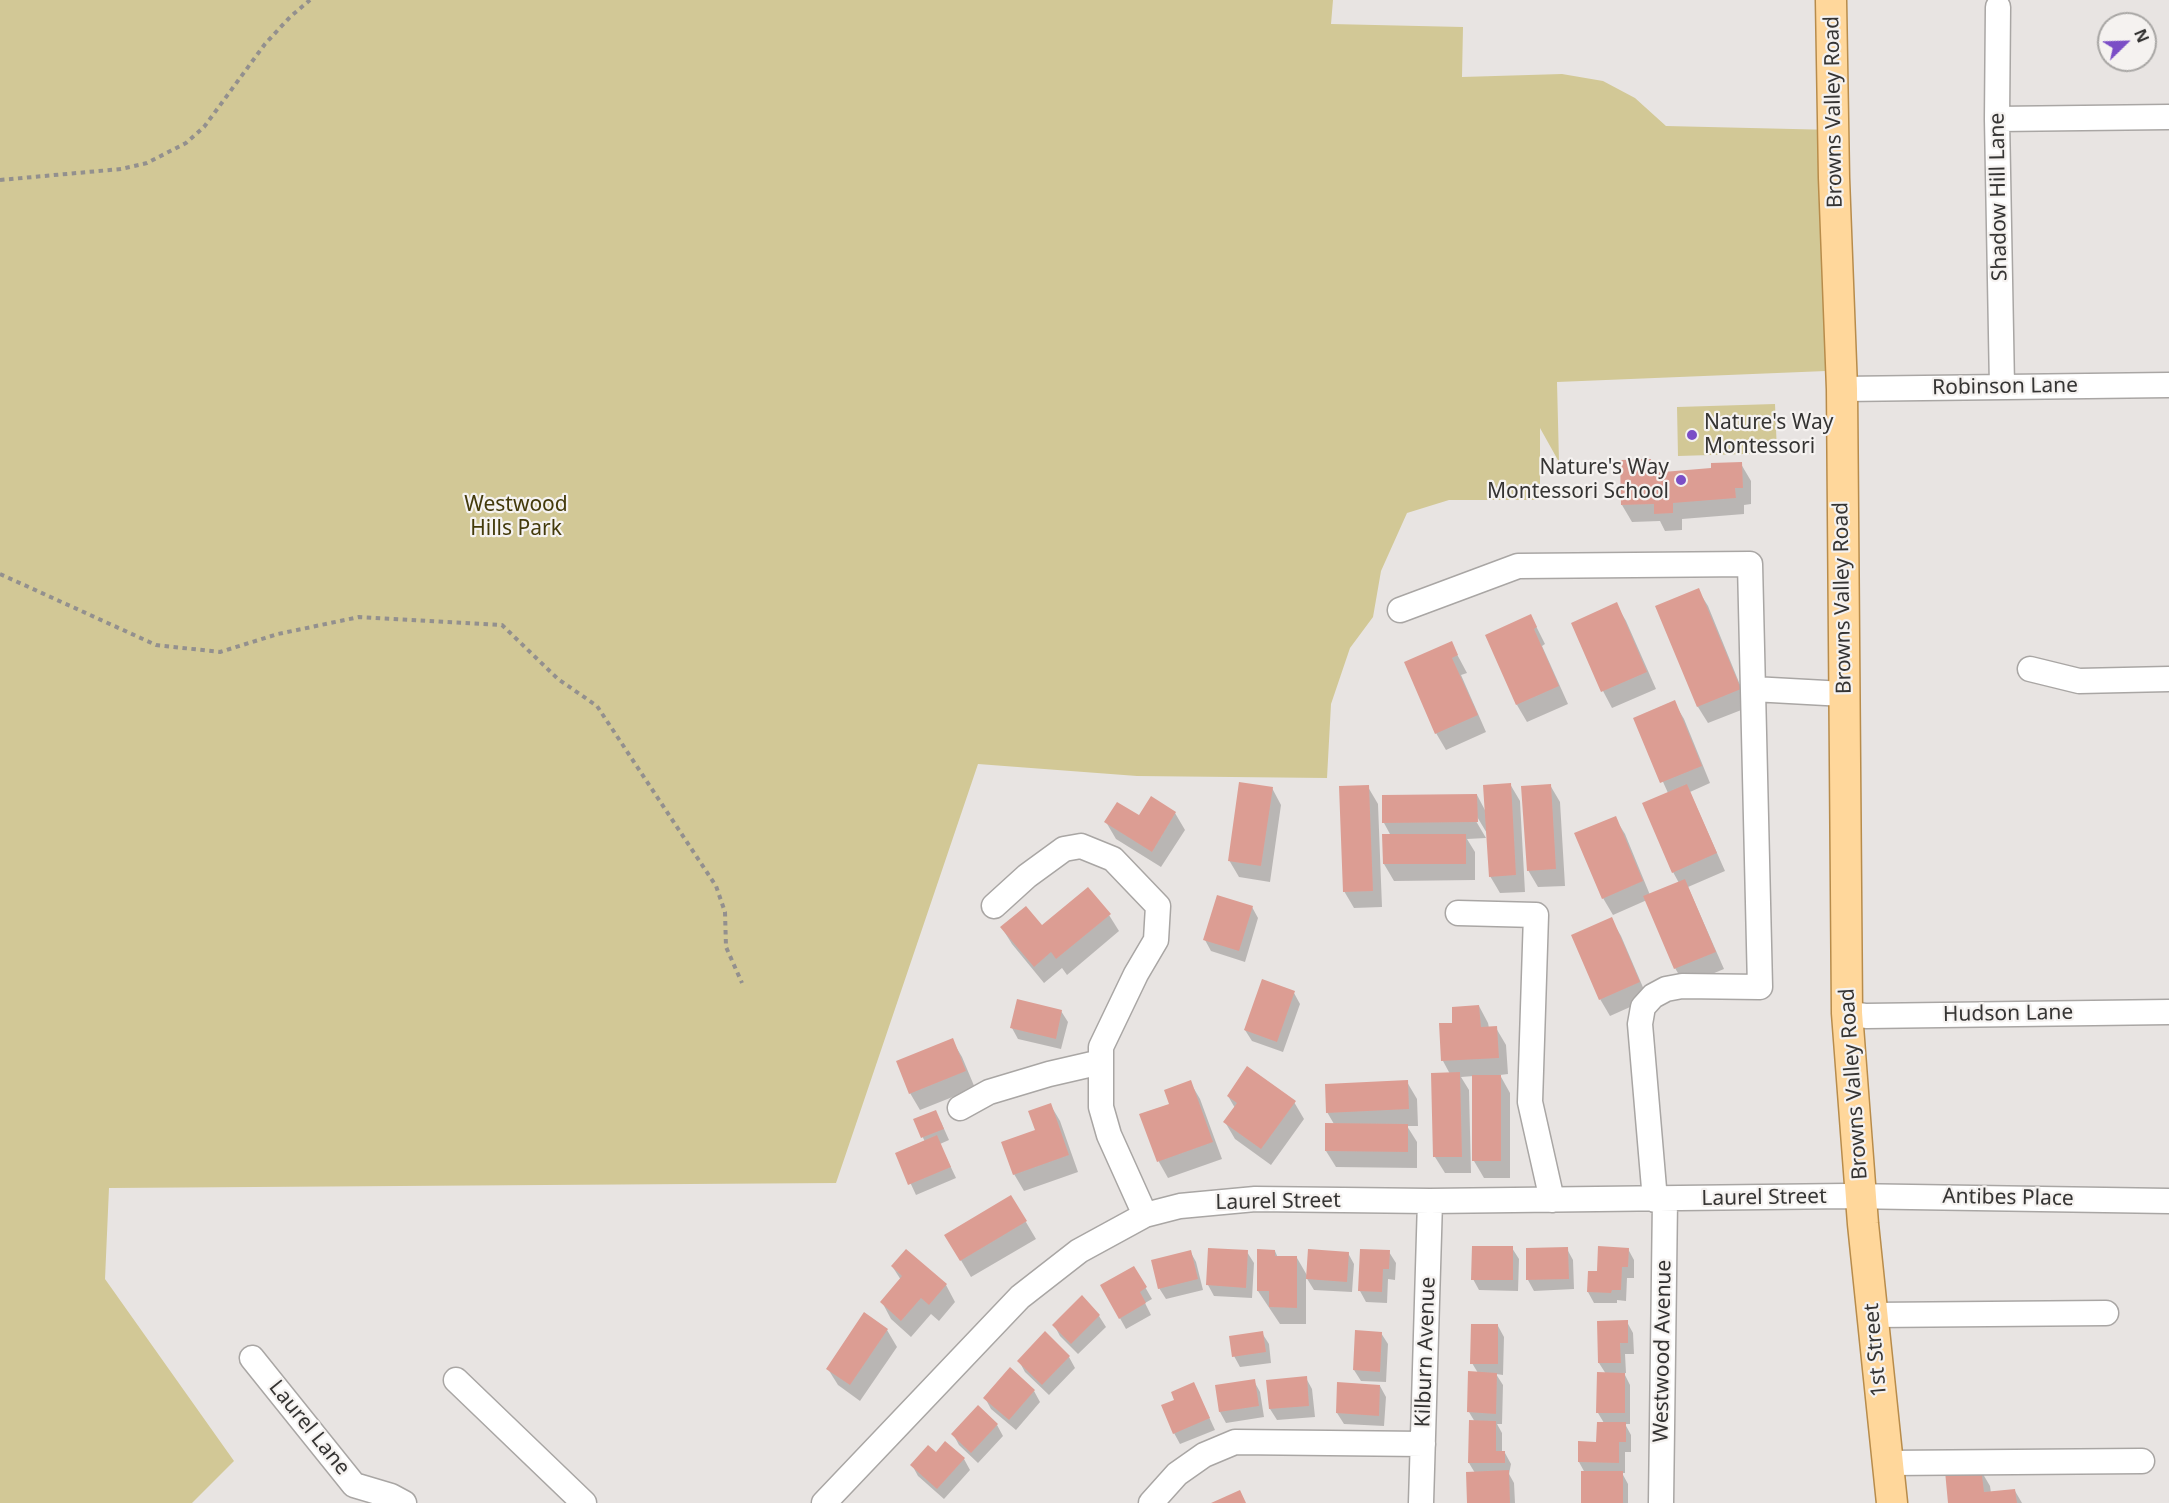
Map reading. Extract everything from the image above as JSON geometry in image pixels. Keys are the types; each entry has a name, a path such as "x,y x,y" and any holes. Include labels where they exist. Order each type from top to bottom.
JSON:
{"main road":[{"name":"Browns Valley Road","path":"1831,0 1834,177 1842,389 1847,1013 1854,1196"},
{"name":"1st Street","path":"1854,1196 1873,1315 1892,1503"}],"street":[{"name":"Shadow Hill Lane","path":"1998,7 1997,119 2002,387"},
{"path":"1997,119 2169,117"},
{"name":"Robinson Lane","path":"1842,389 2169,385"},
{"path":"1400,610 1518,566 1750,564 1753,689 1844,694"},
{"path":"2030,669 2079,681 2169,679"},
{"name":"Westwood Avenue","path":"1661,1503 1660,1200 1640,1024 1643,1007 1653,996 1666,989 1682,986 1760,987 1753,689"},
{"path":"994,906 1064,849 1081,846 1113,858 1158,906 1156,940 1136,974 1101,1047 1101,1107 1109,1135 1145,1215"},
{"path":"1458,913 1536,915 1530,1102 1552,1200"},
{"name":"Hudson Lane","path":"1847,1013 1866,1016 2169,1012"},
{"path":"960,1108 989,1092 1049,1074 1101,1062"},
{"name":"Laurel Street","path":"824,1503 1020,1297 1079,1251 1145,1215 1180,1206 1255,1199 1660,1200 1854,1196"},
{"name":"Antibes Place","path":"1854,1196 2169,1201"},
{"name":"Kilburn Avenue","path":"1422,1503 1430,1201"},
{"path":"1873,1315 2106,1313"},
{"name":"Laurel Lane","path":"252,1358 354,1485 391,1496 404,1503"},
{"path":"456,1380 584,1503"},
{"path":"1151,1503 1177,1474 1204,1455 1235,1443 1423,1444"},
{"path":"1887,1463 2142,1461"}],"path":[{"path":"0,180 121,169 147,163 186,143 204,127 265,45 290,17 310,0"},
{"path":"0,574 156,645 220,652 278,634 359,617 502,625 558,679 597,706 716,885 725,912 726,947 742,982"}],"green space":[{"name":"Westwood Hills Park","path":"0,0 1333,0 1331,24 1463,27 1462,77 1562,74 1603,81 1635,98 1666,126 1835,130 1819,170 1826,371 1557,382 1559,462 1540,428 1540,500 1449,500 1407,513 1381,571 1373,617 1350,648 1331,704 1327,778 1137,776 978,764 836,1183 109,1188 105,1279 234,1461 192,1503 0,1503"},
{"path":"1775,404 1777,453 1678,456 1677,407"}],"building":[{"name":"Nature's Way Montessori School","path":"1651,459 1651,473 1711,468 1711,463 1742,462 1743,488 1735,488 1736,498 1673,503 1673,513 1654,514 1654,504 1621,505 1620,460"},
{"path":"1699,588 1741,689 1697,707 1655,606"},
{"path":"1617,602 1647,672 1601,692 1571,623"},
{"path":"1531,614 1537,627 1534,629 1559,686 1516,705 1485,635"},
{"path":"1452,641 1458,655 1452,658 1478,715 1435,734 1404,662"},
{"path":"1675,700 1702,766 1660,783 1633,718"},
{"path":"1239,782 1273,787 1261,866 1228,861"},
{"path":"1511,783 1516,875 1489,877 1483,785"},
{"path":"1551,784 1556,869 1527,871 1521,786"},
{"path":"1687,784 1717,853 1672,873 1642,803"},
{"path":"1369,785 1373,891 1343,892 1339,786"},
{"path":"1477,794 1478,822 1382,823 1382,795"},
{"path":"1151,796 1176,812 1152,852 1104,822 1117,802 1139,815"},
{"path":"1616,816 1643,881 1602,899 1574,833"},
{"path":"1382,834 1466,834 1466,864 1383,864"},
{"path":"1685,879 1716,952 1674,969 1643,896"},
{"path":"1088,887 1111,914 1056,959 1051,952 1034,967 1000,927 1026,906 1042,925"},
{"path":"1217,895 1253,906 1239,951 1203,940"},
{"path":"1612,917 1640,982 1599,1000 1571,935"},
{"path":"1262,979 1295,991 1277,1042 1244,1030"},
{"path":"1017,999 1062,1010 1056,1039 1010,1028"},
{"path":"1479,1005 1481,1027 1497,1026 1499,1058 1441,1061 1439,1023 1452,1023 1452,1007"},
{"path":"953,1038 966,1071 909,1094 896,1061"},
{"path":"1247,1066 1296,1101 1261,1149 1223,1122 1237,1103 1227,1096"},
{"path":"1460,1072 1462,1157 1433,1157 1431,1073"},
{"path":"1472,1075 1501,1075 1501,1161 1472,1161"},
{"path":"1191,1080 1213,1142 1157,1162 1139,1114 1169,1104 1164,1090"},
{"path":"1408,1080 1409,1109 1326,1113 1325,1084"},
{"path":"1051,1103 1069,1155 1013,1175 1001,1142 1035,1130 1028,1111"},
{"path":"936,1110 944,1129 921,1138 913,1119"},
{"path":"1325,1123 1408,1124 1408,1152 1325,1151"},
{"path":"937,1135 951,1167 908,1185 895,1153"},
{"path":"1011,1195 1027,1221 960,1261 944,1235"},
{"path":"1472,1246 1513,1246 1513,1280 1471,1280"},
{"path":"1598,1246 1629,1248 1628,1267 1622,1267 1621,1290 1612,1290 1611,1293 1587,1292 1588,1271 1597,1271"},
{"path":"1568,1247 1569,1279 1526,1280 1526,1248"},
{"path":"1208,1248 1248,1250 1246,1288 1206,1285"},
{"path":"906,1249 947,1284 929,1305 921,1298 901,1321 880,1302 902,1276 891,1266"},
{"path":"1257,1249 1275,1250 1275,1256 1297,1256 1297,1308 1269,1307 1269,1291 1257,1291"},
{"path":"1308,1249 1349,1252 1347,1282 1306,1279"},
{"path":"1360,1249 1390,1250 1389,1269 1383,1269 1382,1292 1358,1291"},
{"path":"1191,1250 1198,1279 1158,1289 1151,1260"},
{"path":"1134,1266 1147,1287 1140,1292 1146,1303 1119,1319 1100,1285"},
{"path":"1082,1295 1100,1315 1071,1344 1052,1325"},
{"path":"864,1312 888,1329 850,1385 826,1369"},
{"path":"1628,1320 1628,1343 1620,1343 1621,1363 1598,1363 1597,1321"},
{"path":"1471,1324 1498,1324 1498,1364 1470,1364"},
{"path":"1355,1330 1382,1332 1380,1372 1353,1370"},
{"path":"1045,1331 1070,1356 1042,1385 1017,1361"},
{"path":"1263,1331 1266,1352 1232,1357 1229,1336"},
{"path":"1010,1367 1035,1390 1009,1420 983,1398"},
{"path":"1468,1371 1497,1373 1496,1414 1467,1412"},
{"path":"1597,1372 1625,1373 1625,1413 1596,1413"},
{"path":"1307,1376 1309,1406 1269,1409 1266,1380"},
{"path":"1255,1379 1259,1406 1219,1412 1215,1385"},
{"path":"1194,1382 1210,1418 1173,1434 1161,1405 1174,1400 1171,1392"},
{"path":"1337,1382 1380,1385 1379,1416 1336,1413"},
{"path":"978,1405 998,1424 971,1453 951,1434"},
{"path":"1469,1420 1496,1421 1496,1451 1505,1451 1505,1463 1468,1463"},
{"path":"1597,1422 1626,1422 1626,1442 1619,1442 1619,1463 1578,1462 1578,1441 1596,1442"},
{"path":"945,1441 965,1458 937,1489 910,1465 928,1445 936,1452"},
{"path":"1981,1467 1984,1492 2015,1489 2017,1503 1948,1503 1945,1471"},
{"path":"1509,1470 1510,1503 1467,1503 1466,1472"},
{"path":"1581,1471 1623,1471 1623,1503 1581,1503"},
{"path":"1240,1490 1246,1503 1211,1503"}],"place":[{"name":"Nature's Way Montessori","path":"1692,435"},
{"name":"Nature's Way Montessori School","path":"1681,480"}]}
